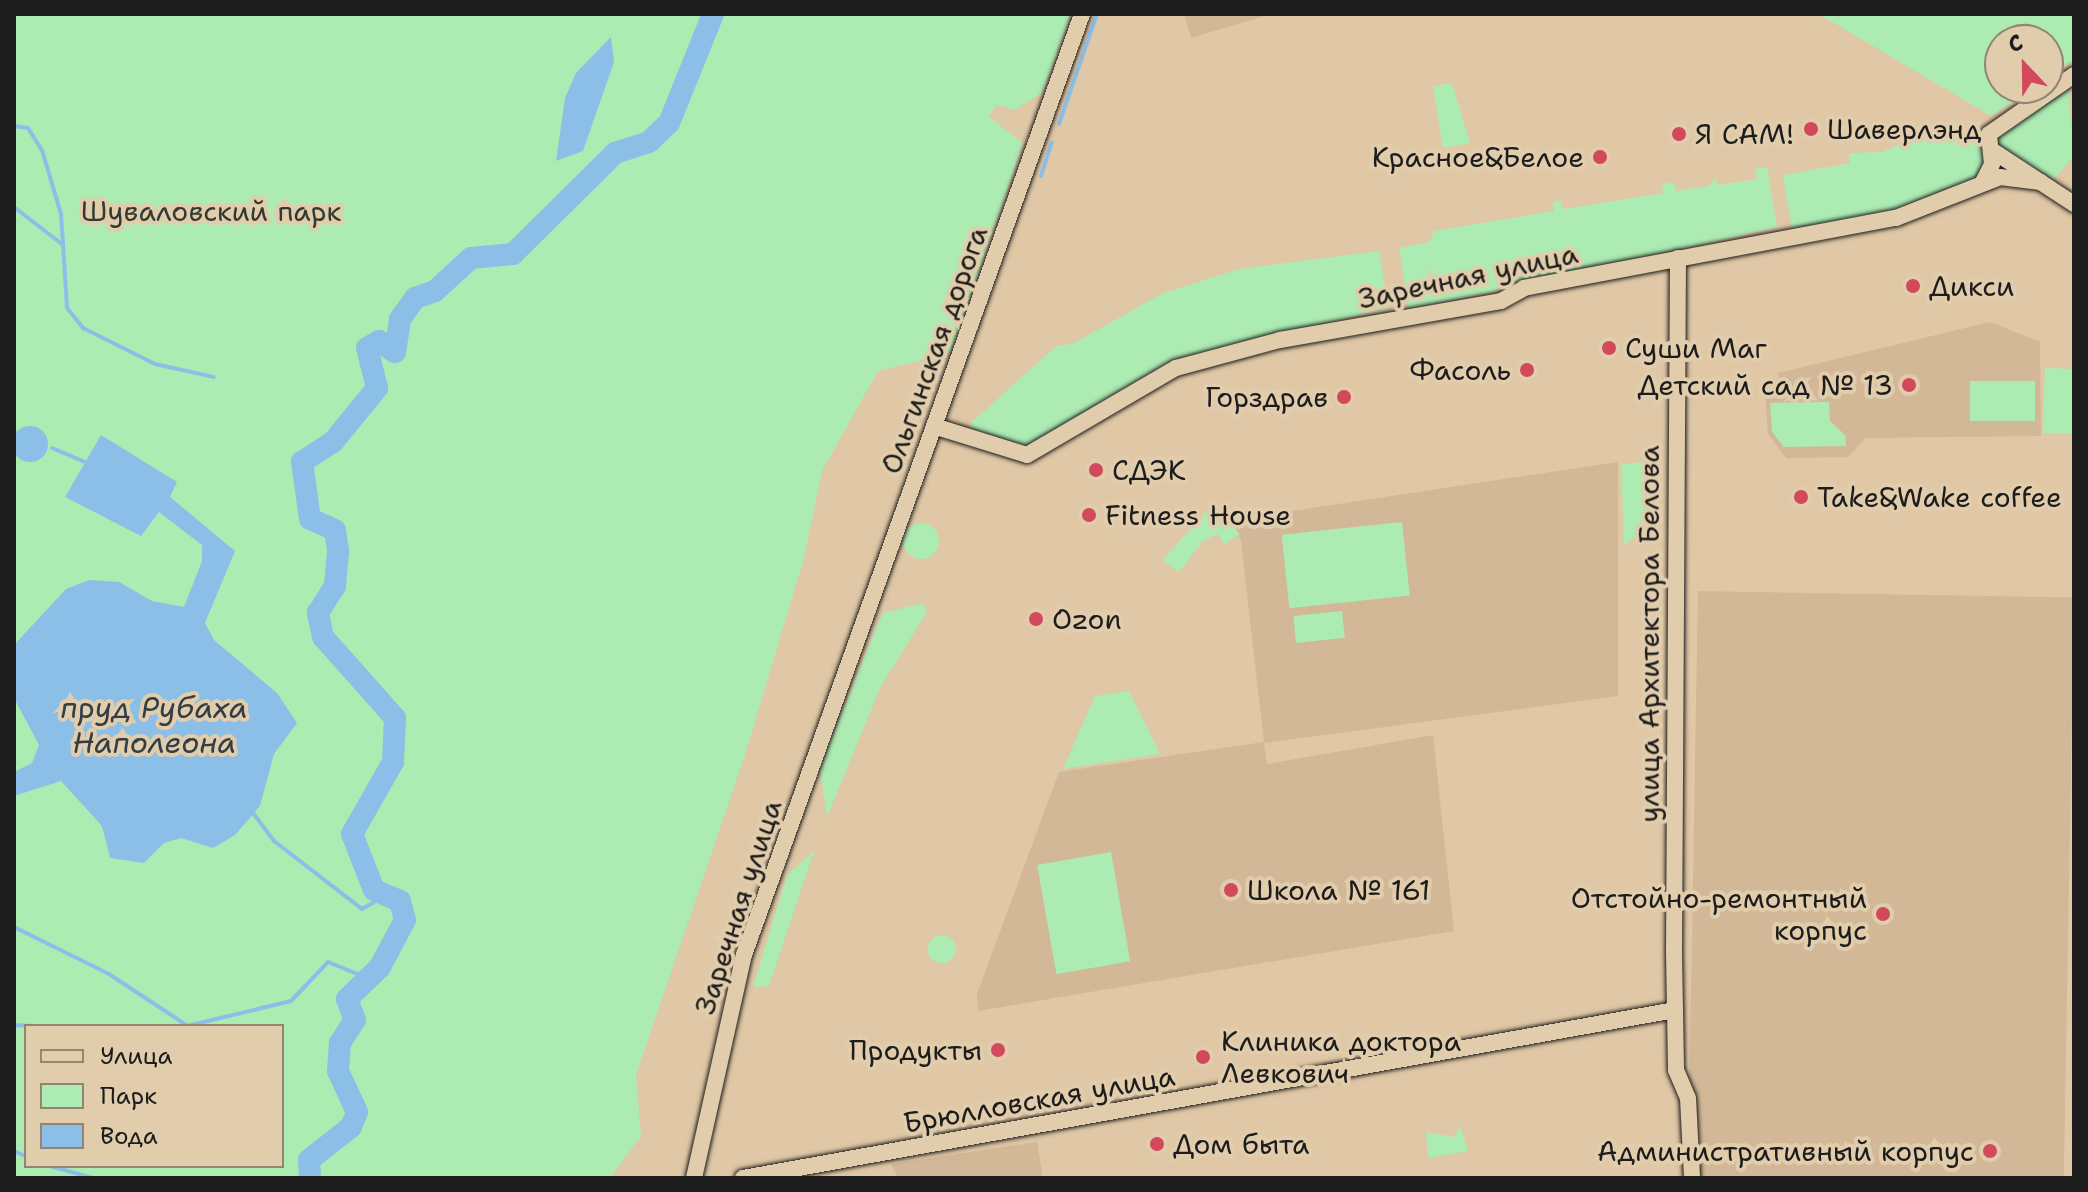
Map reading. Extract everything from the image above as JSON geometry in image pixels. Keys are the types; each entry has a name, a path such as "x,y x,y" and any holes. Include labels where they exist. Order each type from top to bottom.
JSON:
{"street":[{"name":"Ольгинская дорога","path":"834,703 937,427 1082,14"},
{"path":"1983,182 1993,151 1989,134 1997,125 2074,75"},
{"path":"1993,151 2074,204"},
{"name":"Заречная улица","path":"937,427 1027,455 1176,368 1678,258 1896,218 1983,182 2019,175 2041,182"},
{"name":"улица Архитектора Белова","path":"1678,258 1675,1010 1692,1178"},
{"name":"Заречная улица","path":"694,1178 744,955 834,703"},
{"name":"Брюлловская улица","path":"743,1178 1675,1010"}],"shaded area":[{"path":"1184,14 1271,14 1191,38"},
{"name":"Детский сад № 13","path":"1990,322 2040,342 2041,436 1865,438 1848,457 1786,458 1768,434 1765,391 1779,390 1778,373"},
{"path":"1618,462 1618,696 1264,743 1267,764 1433,735 1454,931 978,1011 977,994 1059,772 1264,742 1241,541 1232,520"},
{"path":"1698,591 2074,598 2064,1178 1688,1178"},
{"path":"1037,1142 1043,1178 898,1178 891,1164"}],"green space":[{"name":"Шуваловский парк","path":"14,14 1071,14 1042,93 1014,110 997,105 988,116 1023,143 950,353 878,371 822,471 804,558 745,755 636,1075 641,1136 610,1178 14,1178"},
{"path":"1819,14 2074,14 2074,59 2064,66 2064,24 1984,24 1984,104 2009,104 1991,116"},
{"path":"1452,83 1470,143 1443,148 1433,86"},
{"path":"2068,87 2074,156 2054,179 2000,151 1996,139 2044,104 2064,104 2064,90"},
{"path":"1953,120 1986,148 1981,176 1909,207 1792,231 1783,175 1850,163 1849,153 1882,152"},
{"path":"1767,167 1777,227 1409,310 1399,248 1430,242 1434,231 1554,211 1553,202 1561,200 1563,209 1663,193 1662,184 1674,182 1676,191 1709,186 1716,178 1718,185 1757,179 1756,168"},
{"path":"1379,251 1389,307 1172,363 1025,447 970,433 972,422 1056,346 1072,344 1163,293 1239,269"},
{"path":"2045,368 2074,369 2072,434 2043,433"},
{"path":"1970,381 2035,381 2035,421 1970,421"},
{"path":"1829,402 1830,421 1845,435 1846,446 1784,447 1772,432 1770,403"},
{"path":"1656,461 1655,520 1624,546 1621,464"},
{"path":"1212,505 1240,534 1224,544 1218,534 1203,541 1179,572 1162,560"},
{"path":"1402,522 1410,596 1289,608 1282,535"},
{"path":"921,523 933,529 939,541 933,553 921,559 909,553 903,541 909,529"},
{"path":"923,603 927,612 881,686 827,817 820,768 879,621 883,613"},
{"path":"1342,611 1345,638 1296,643 1293,616"},
{"path":"1129,691 1160,754 1063,769 1095,696"},
{"path":"814,851 769,986 753,987 787,875"},
{"path":"1111,852 1130,961 1056,974 1037,865"},
{"path":"942,935 952,939 956,949 952,959 942,963 932,959 928,949 932,939"},
{"path":"1460,1125 1468,1151 1428,1158 1426,1132 1455,1137"}],"water":[{"path":"611,37 614,62 583,151 556,161 565,98 576,73"},
{"path":"30,426 43,431 48,444 43,457 30,462 17,457 12,444 17,431"},
{"name":"пруд Рубаха Наполеона","path":"101,435 177,482 170,497 235,551 205,623 214,640 277,693 297,723 274,754 260,806 235,835 213,848 181,838 164,843 144,863 110,858 102,826 61,781 14,796 14,772 32,763 39,745 14,698 14,645 66,589 89,580 119,582 152,601 184,607 202,561 202,545 159,512 141,536 65,497"}],"waterway":[{"path":"310,1178 309,1160 351,1127 357,1112 338,1071 340,1043 355,1020 347,999 380,967 405,920 400,901 374,890 352,834 393,762 395,718 323,637 318,613 335,586 338,550 335,530 310,519 302,462 333,442 377,388 367,348 379,341 395,352 400,319 415,298 435,291 471,258 513,254 615,153 649,142 669,123 713,14"},
{"path":"1059,124 1097,14"},
{"path":"14,126 28,128 42,150 61,214 67,308 83,328 155,364 214,377"},
{"path":"1041,176 1052,143"},
{"path":"14,207 63,245"},
{"path":"52,448 85,462"},
{"path":"253,813 274,841 362,909 386,895"},
{"path":"14,927 109,974 185,1024"},
{"path":"195,1024 291,1001 328,962 367,978"},
{"path":"14,1025 24,1026"},
{"path":"14,1151 24,1156"},
{"path":"57,1168 93,1178"}],"place":[{"name":"Шаверлэнд","path":"1811,129"},
{"name":"Я САМ!","path":"1679,134"},
{"name":"Красное&Белое","path":"1600,157"},
{"name":"Дикси","path":"1913,286"},
{"name":"Суши Маг","path":"1609,348"},
{"name":"Фасоль","path":"1527,370"},
{"name":"Детский сад № 13","path":"1909,385"},
{"name":"Горздрав","path":"1344,397"},
{"name":"СДЭК","path":"1096,470"},
{"name":"Take&Wake coffee","path":"1801,497"},
{"name":"Fitness House","path":"1089,515"},
{"name":"Ozon","path":"1036,619"},
{"name":"Школа № 161","path":"1231,890"},
{"name":"Отстойно-ремонтный корпус","path":"1883,914"},
{"name":"Продукты","path":"998,1050"},
{"name":"Клиника доктора Левкович","path":"1203,1057"},
{"name":"Дом быта","path":"1157,1144"},
{"name":"Административный корпус","path":"1990,1151"}]}
